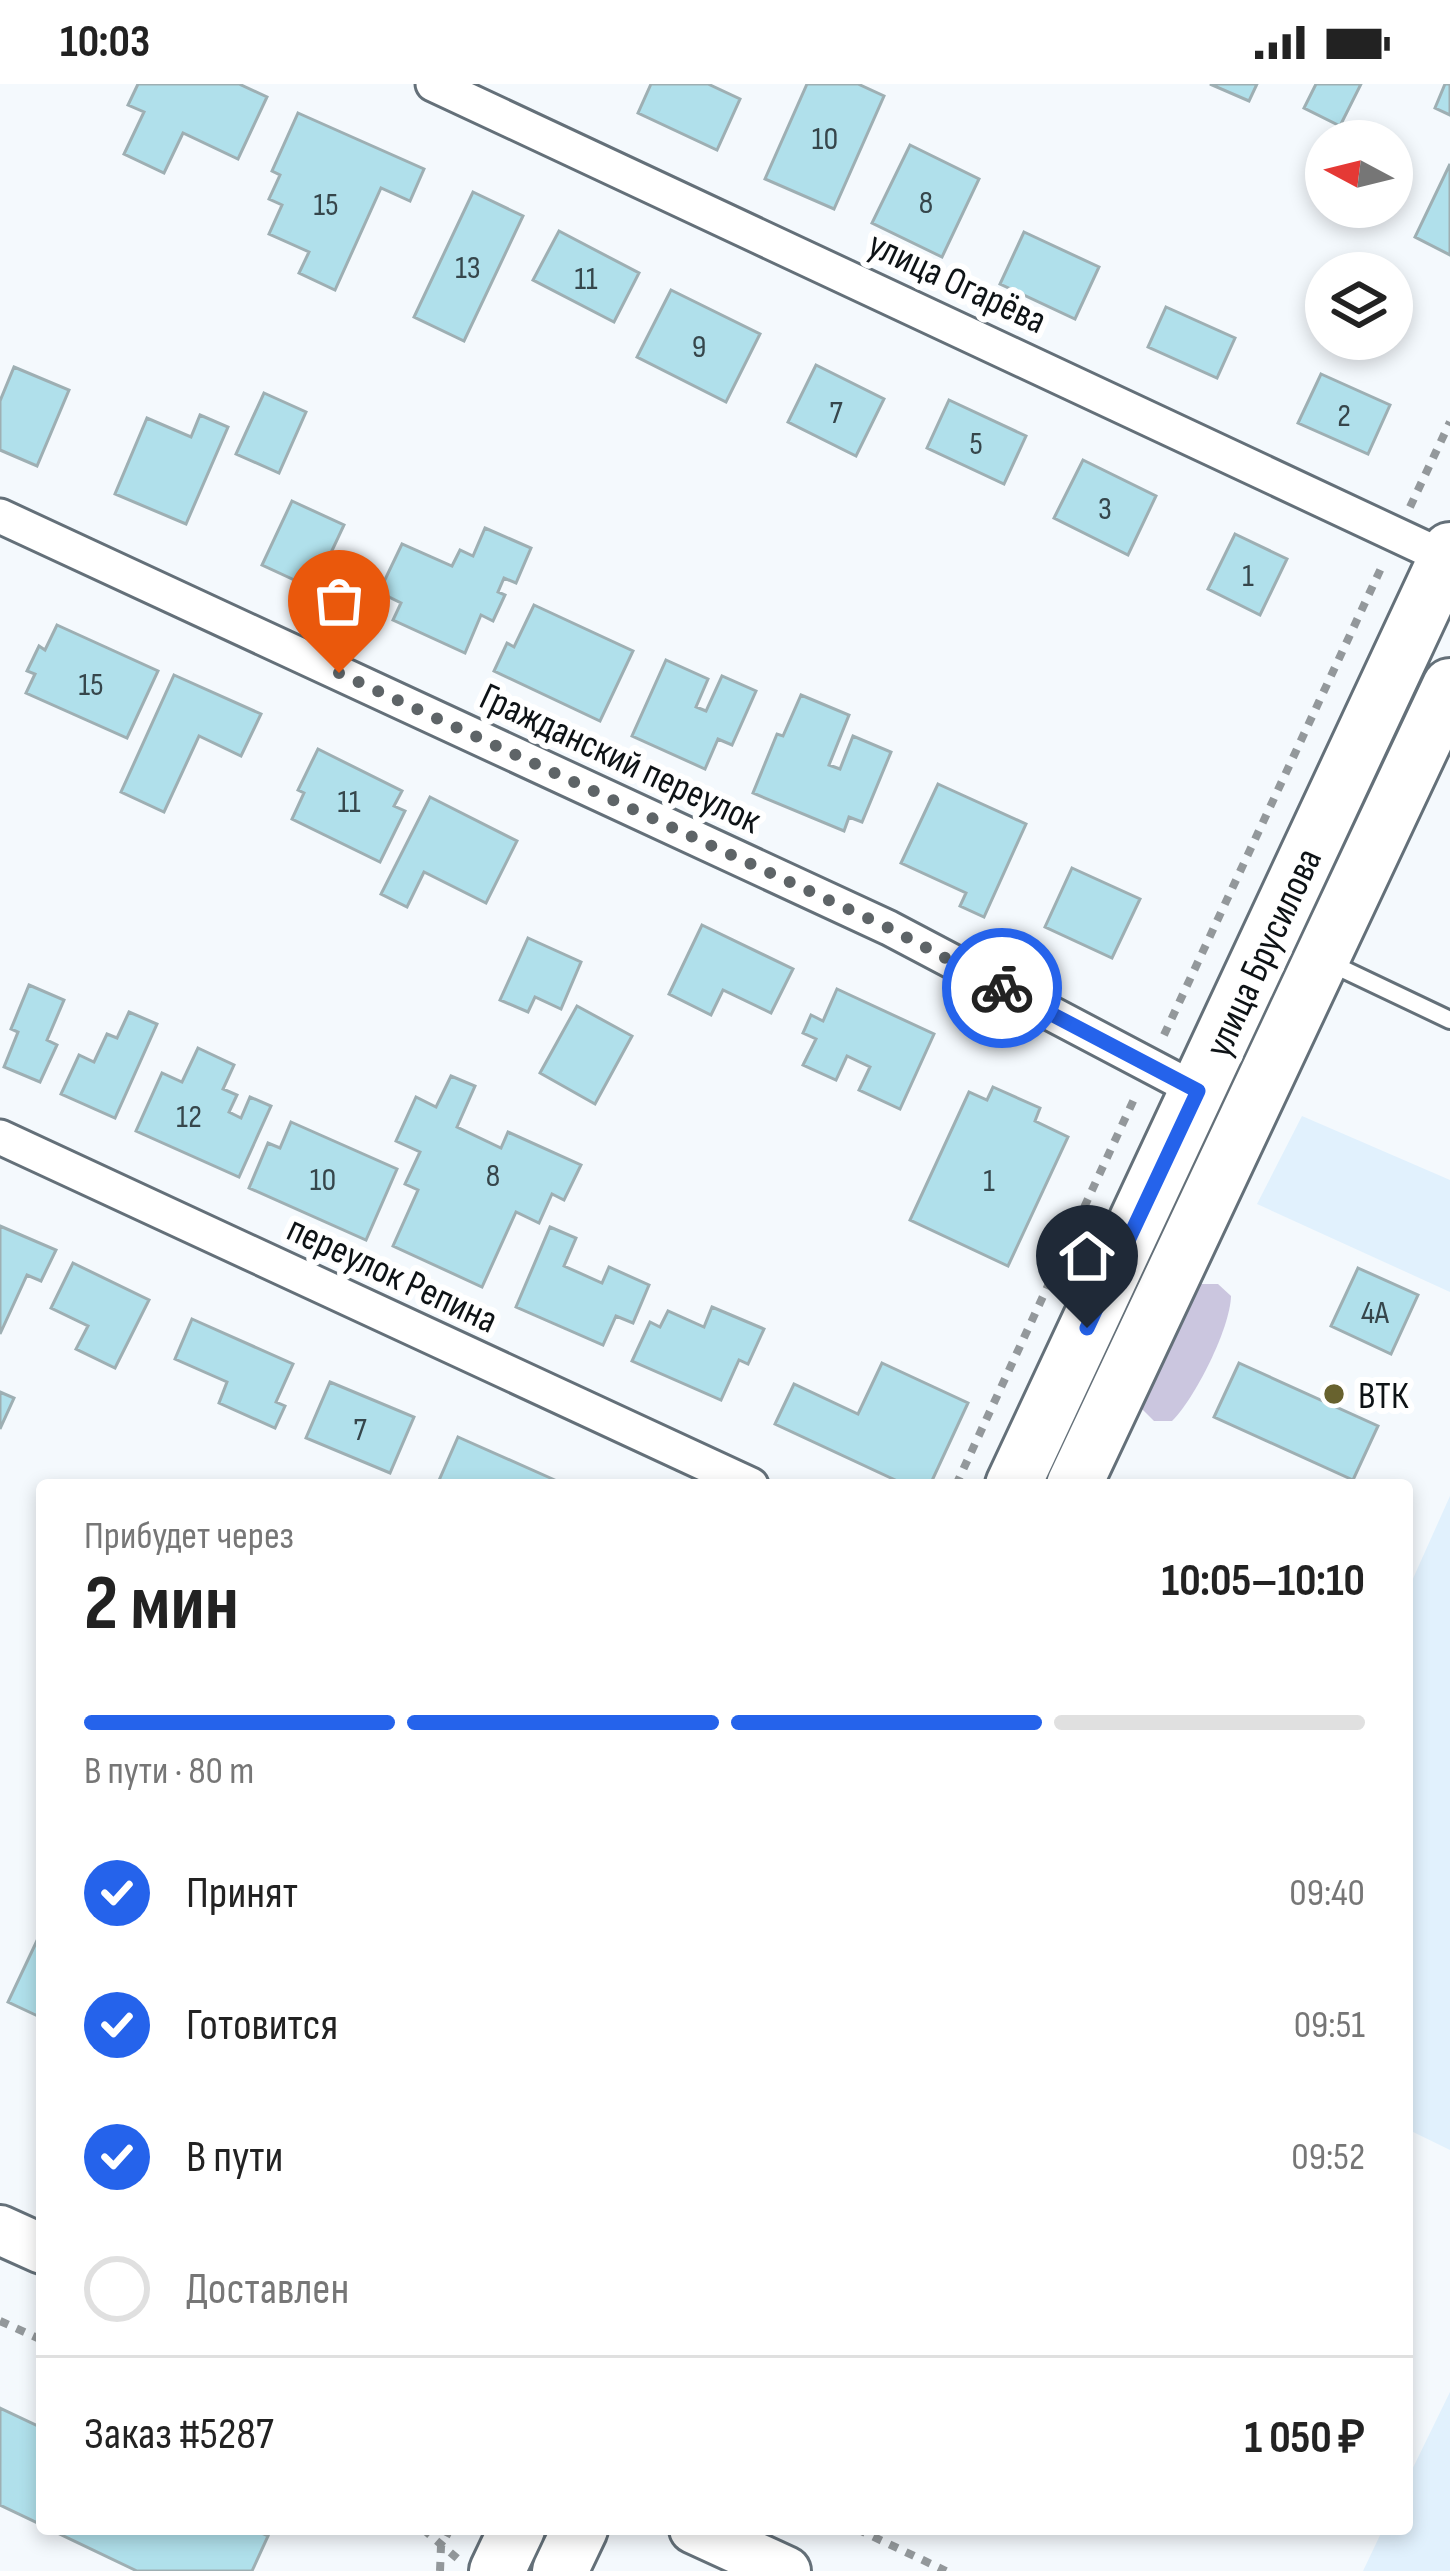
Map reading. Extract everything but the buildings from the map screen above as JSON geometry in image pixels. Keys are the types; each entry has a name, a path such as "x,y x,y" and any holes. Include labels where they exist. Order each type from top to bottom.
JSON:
{"main road":[{"name":"улица Брусилова","path":"1016,1479 1448,554"},
{"name":"улица Брусилова","path":"1077,1479 1450,686"},
{"path":"0,2230 36,2246"},
{"path":"497,2571 514,2535"},
{"path":"560,2571 577,2535"},
{"path":"707,2535 785,2571"}],"street":[{"name":"улица Огарёва","path":"433,84 1448,554"},
{"name":"Гражданский переулок","path":"0,516 889,928 1198,1091"},
{"name":"переулок Репина","path":"0,1137 738,1479"}],"lane":[{"path":"1322,959 1450,1020"}],"path":[{"path":"959,1479 1450,422"},
{"path":"0,2320 36,2337"},
{"path":"429,2535 474,2571"},
{"path":"440,2571 446,2535"},
{"path":"870,2535 946,2571"}],"shaded area":[{"path":"1302,1116 1450,1180 1450,1292 1257,1204"},
{"path":"1200,1284 1218,1284 1231,1296 1225,1326 1181,1410 1172,1421 1154,1421 1141,1408 1147,1378 1171,1325"},
{"path":"1450,1496 1450,2150 1413,2132 1413,1579"},
{"path":"1450,2392 1450,2571 1363,2571 1380,2535 1413,2535 1413,2468"}],"way so far":[{"path":"339,673 889,928 1002,988"}],"place":[{"name":"ВТК","path":"1334,1394"}],"route":[{"path":"1002,988 1198,1091 1087,1328"}]}
